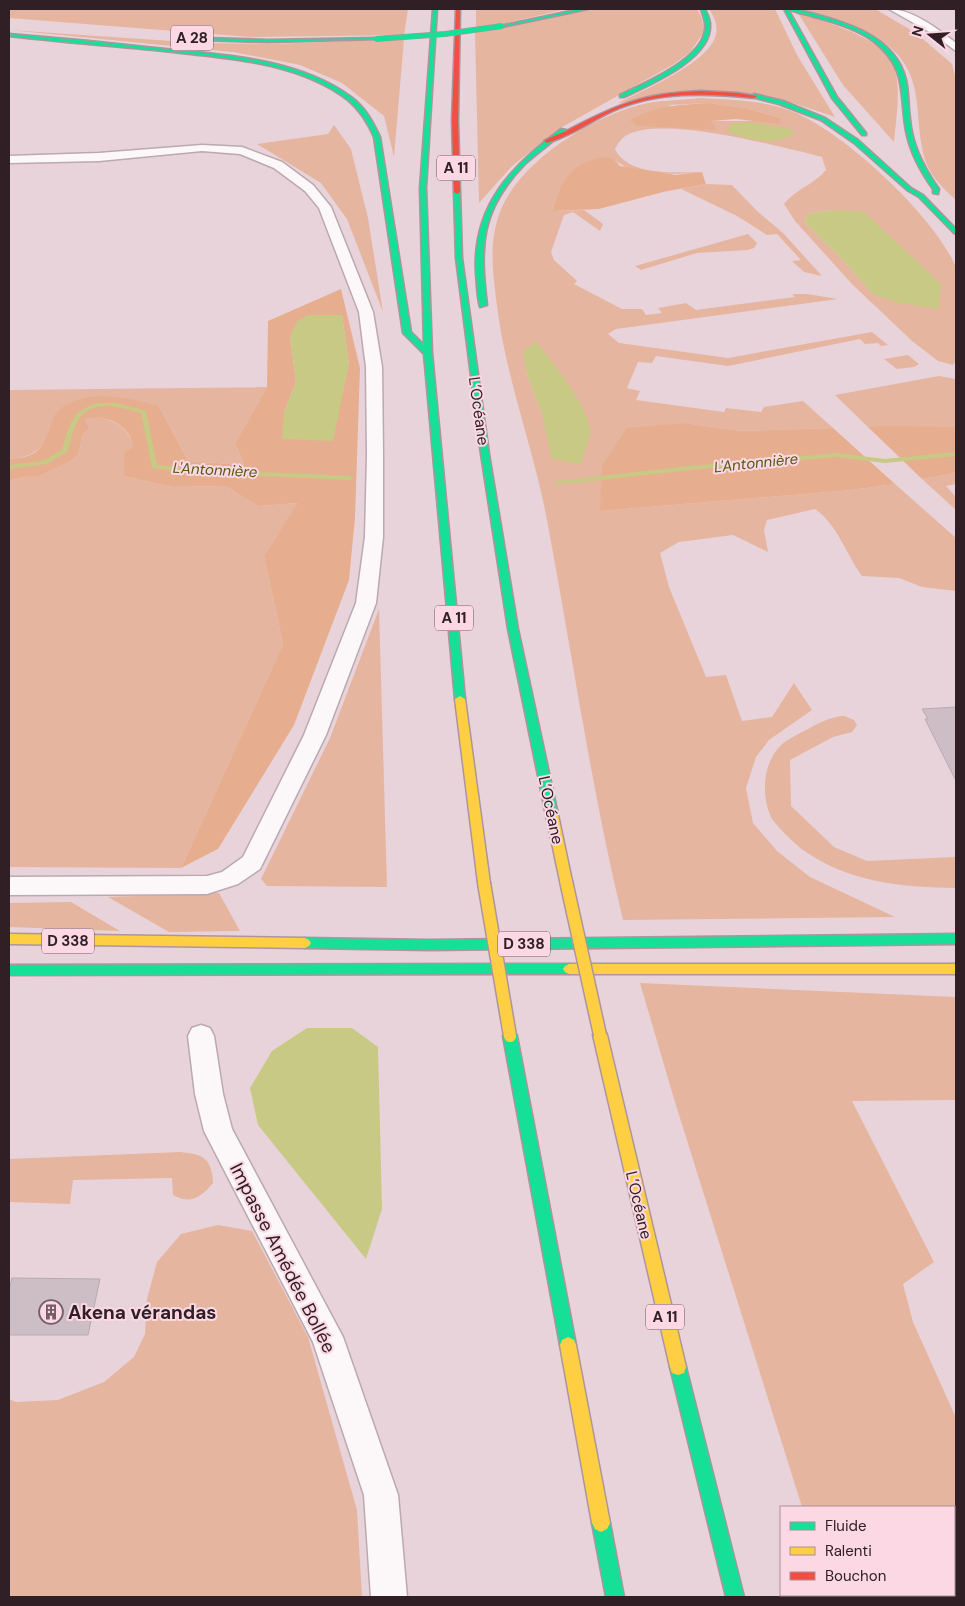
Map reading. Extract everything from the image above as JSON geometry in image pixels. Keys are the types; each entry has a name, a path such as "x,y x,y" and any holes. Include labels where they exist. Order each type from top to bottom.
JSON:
{"main road":[{"name":"A 11","path":"434,9 423,196 428,353 459,693 484,883 510,1036 615,1597"},
{"name":"L’Océane","path":"458,9 454,120 460,258 485,454 512,620 600,1035 668,1327 735,1597"},
{"name":"A 28","path":"196,38 268,41 376,39 445,34 502,26 586,9"},
{"path":"469,326 483,310 480,258 482,235 488,213 514,172 547,141 572,123 690,57 705,41 709,31 709,22 703,9"},
{"path":"786,9 835,98 876,147 918,189 921,196"},
{"path":"791,9 835,22 877,43 897,62 902,77 913,147 918,162 939,196 925,188 913,176"},
{"path":"9,25 136,35"},
{"path":"9,35 245,60 305,76 338,91 354,103 368,117 377,140 402,279 407,333 428,353"},
{"path":"811,57 877,139"},
{"path":"547,141 560,137 604,112 650,98 707,94 758,98 807,110 841,129 909,189 921,196 956,232"},
{"name":"D 338","path":"9,941 430,945 953,939"},
{"name":"D 338","path":"932,969 956,972"},
{"name":"D 338","path":"9,970 956,969"}],"street":[{"path":"893,9 936,32 956,48"},
{"path":"9,160 41,160 170,149 224,148 242,151 278,165 309,188 325,207 366,312 374,367 375,455 374,537 366,603 315,735 252,863 230,878 207,885 9,886"},
{"name":"Impasse Amédée Bollée","path":"201,1036 209,1094 218,1131 327,1337 348,1394 381,1495 389,1597"}],"shaded area":[{"path":"9,9 408,9 404,35 250,37 9,18"},
{"path":"476,9 567,9 502,24 476,27"},
{"path":"596,9 697,9 702,18 704,32 690,52 674,64 557,130 511,167 479,203 475,32"},
{"path":"709,9 775,9 797,55 835,117 793,103 721,92 618,103 674,74 702,55 711,45 716,34 715,21"},
{"path":"799,9 875,9 916,33 952,64 956,80 956,200 936,180 927,165 922,149 914,86 909,71 900,58 887,45 867,32"},
{"path":"798,13 839,26 854,33 880,48 889,58 895,69 898,87 894,142 843,85"},
{"path":"9,30 201,43 272,44 404,39 394,157 384,116 342,83 300,65 233,52"},
{"path":"701,98 747,101 780,107 812,121 835,136 884,176 907,199 944,245 955,265 958,295 956,360 953,365 938,361 912,341 852,284 795,221 784,204 826,170 822,157 700,131 652,129 634,132 623,138 615,149 621,158 631,164 642,169 654,171 702,172 681,174 656,173 631,169 621,165 614,159 553,211 584,210 603,224 600,231 573,212 564,215 551,252 554,260 577,281 574,284 622,309 642,309 646,315 662,313 658,308 686,303 696,310 795,297 792,294 807,294 838,299 616,329 608,334 619,343 728,358 872,332 888,345 881,346 878,343 865,344 860,339 728,366 656,356 652,363 638,362 627,388 640,391 636,400 724,412 726,408 761,412 764,407 803,401 833,428 741,431 685,423 600,511 852,490 895,484 956,538 956,591 922,587 899,578 862,576 835,531 823,515 815,509 767,520 764,530 768,552 733,535 679,542 660,553 669,587 706,677 726,675 742,721 772,717 794,683 812,710 769,740 756,757 746,788 753,823 777,851 810,877 895,917 623,920 591,770 547,520 505,354 493,274 493,241 502,207 512,189 544,155 564,141 606,117 628,109 654,102","holes":["709,103 745,108 781,118 757,121 711,121 668,105","834,210 873,294 837,254 805,223 807,214","526,371 581,464 542,414"]},
{"path":"709,103 745,108 781,118 780,124 736,119 711,121 717,130 637,126 630,120 659,109 678,105"},
{"path":"746,122 788,128 795,133 780,140 762,141 727,131 731,124"},
{"path":"334,125 351,149 368,218 383,312 347,219 321,183 257,144 328,134"},
{"path":"602,157 614,159 620,166 676,175 702,172 706,184 663,192 599,209 553,211 563,183 568,176 581,165"},
{"path":"706,184 732,185 757,211 783,233 822,276 804,272 792,261 801,260 777,234 767,235 737,216 681,189"},
{"path":"834,210 864,212 941,284 939,309 899,303 873,294 837,254 805,223 807,214"},
{"path":"748,234 757,243 754,248 748,250 697,253 641,270 635,266"},
{"path":"341,289 360,368 355,518 349,580 294,725 218,849 181,868 283,644 264,556 298,503 258,506 225,486 172,487 124,476 124,453 133,447 131,439 126,430 115,422 96,417 85,420 90,428 82,435 79,454 71,461 40,476 28,476 9,481 9,459 25,457 36,452 44,442 55,414 67,405 79,399 105,396 159,406 188,461 244,465 235,443 267,387 268,321","holes":["342,315 349,364 284,412 296,382 290,336"]},
{"path":"308,315 342,315 349,364 333,441 282,439 284,412 296,382 290,336 297,321"},
{"path":"536,342 568,384 588,421 590,434 581,464 552,459 542,414 526,371 523,351"},
{"path":"908,355 919,364 914,367 897,369 884,359"},
{"path":"939,376 956,379 956,427 868,427 835,395"},
{"path":"267,387 235,443 244,465 188,461 159,406 55,414 49,433 36,451 30,455 9,459 9,390"},
{"path":"91,416 111,421 128,433 133,446 124,476 172,487 225,486 258,506 299,503 264,556 283,644 181,868 9,867 9,481 28,476 40,476 71,461 79,454 82,435 90,428 85,420"},
{"path":"685,423 741,431 833,428 895,484 852,490 600,511 602,466 627,428"},
{"path":"868,427 956,427 956,473 922,479"},
{"path":"956,473 956,484 946,486 956,497 956,510 922,479"},
{"path":"379,609 387,887 267,886 261,879 330,738"},
{"path":"844,716 854,720 857,725 852,732 833,737 790,760 791,806 834,847 867,861 956,857 956,888 876,881 839,870 803,850 773,821 765,797 765,787 768,766 778,748 791,738 824,721"},
{"path":"219,893 240,931 169,932 108,897"},
{"path":"71,902 120,931 9,927 9,903"},
{"path":"640,983 956,997 956,1100 852,1101 934,1262 903,1284 913,1322 956,1418 956,1597 830,1597 955,1596 955,1506 802,1506 674,1099"},
{"path":"307,1028 352,1028 378,1047 382,1209 366,1259 258,1125 250,1088 272,1051"},
{"path":"180,1152 200,1156 205,1159 211,1168 213,1183 200,1196 195,1198 185,1199 173,1195 172,1178 73,1180 70,1204 9,1202 9,1159"},
{"path":"218,1225 252,1231 308,1337 357,1510 362,1597 9,1597 9,1399 16,1402 58,1400 104,1382 134,1357 145,1334 147,1299 157,1262 181,1234"}],"building":[{"path":"956,707 956,781 925,719 928,719 922,709"},
{"name":"Akena vérandas","path":"12,1278 100,1279 88,1335 9,1335 9,1290"}],"waterway":[{"name":"L'Antonnière","path":"9,467 45,463 65,451 70,431 81,412 98,405 107,404 144,412 154,467 190,471 350,478"},
{"name":"L'Antonnière","path":"557,483 690,468 837,455 885,461 956,454"}],"traffic: fast":[{"path":"435,9 423,188 428,353 460,699"},
{"path":"502,26 586,9"},
{"path":"622,96 667,73 683,63 696,51 705,39 708,24 703,9"},
{"path":"786,9 835,98 864,134"},
{"path":"791,9 840,23 857,30 873,38 886,49 896,62 903,78 911,139 917,156 925,173 936,189 936,193"},
{"path":"376,39 445,34 502,26"},
{"path":"9,35 235,58 308,76 330,86 349,98 366,116 377,137 407,333 428,353"},
{"path":"205,39 268,41 376,39"},
{"path":"754,96 781,102 804,110 840,129 909,189 921,196 956,232"},
{"path":"483,305 479,253 481,236 492,203 523,163 563,130"},
{"path":"457,192 459,258 485,454 513,629 551,810"},
{"path":"305,943 430,945 956,939"},
{"path":"9,970 569,969"},
{"path":"510,1036 568,1345"},
{"path":"678,1367 735,1597"},
{"path":"601,1523 615,1597"}],"traffic: slow":[{"path":"460,699 484,883"},
{"path":"551,810 566,881"},
{"path":"566,881 600,1035"},
{"path":"484,883 510,1036"},
{"path":"9,939 305,943"},
{"path":"569,969 956,969"},
{"path":"600,1035 678,1367"},
{"path":"568,1345 601,1523"}],"traffic: jam":[{"path":"457,192 455,120 458,9"},
{"path":"547,141 613,109 646,98 682,93 719,93 754,96"}],"place":[{"name":"Akena vérandas","path":"51,1312"}]}
